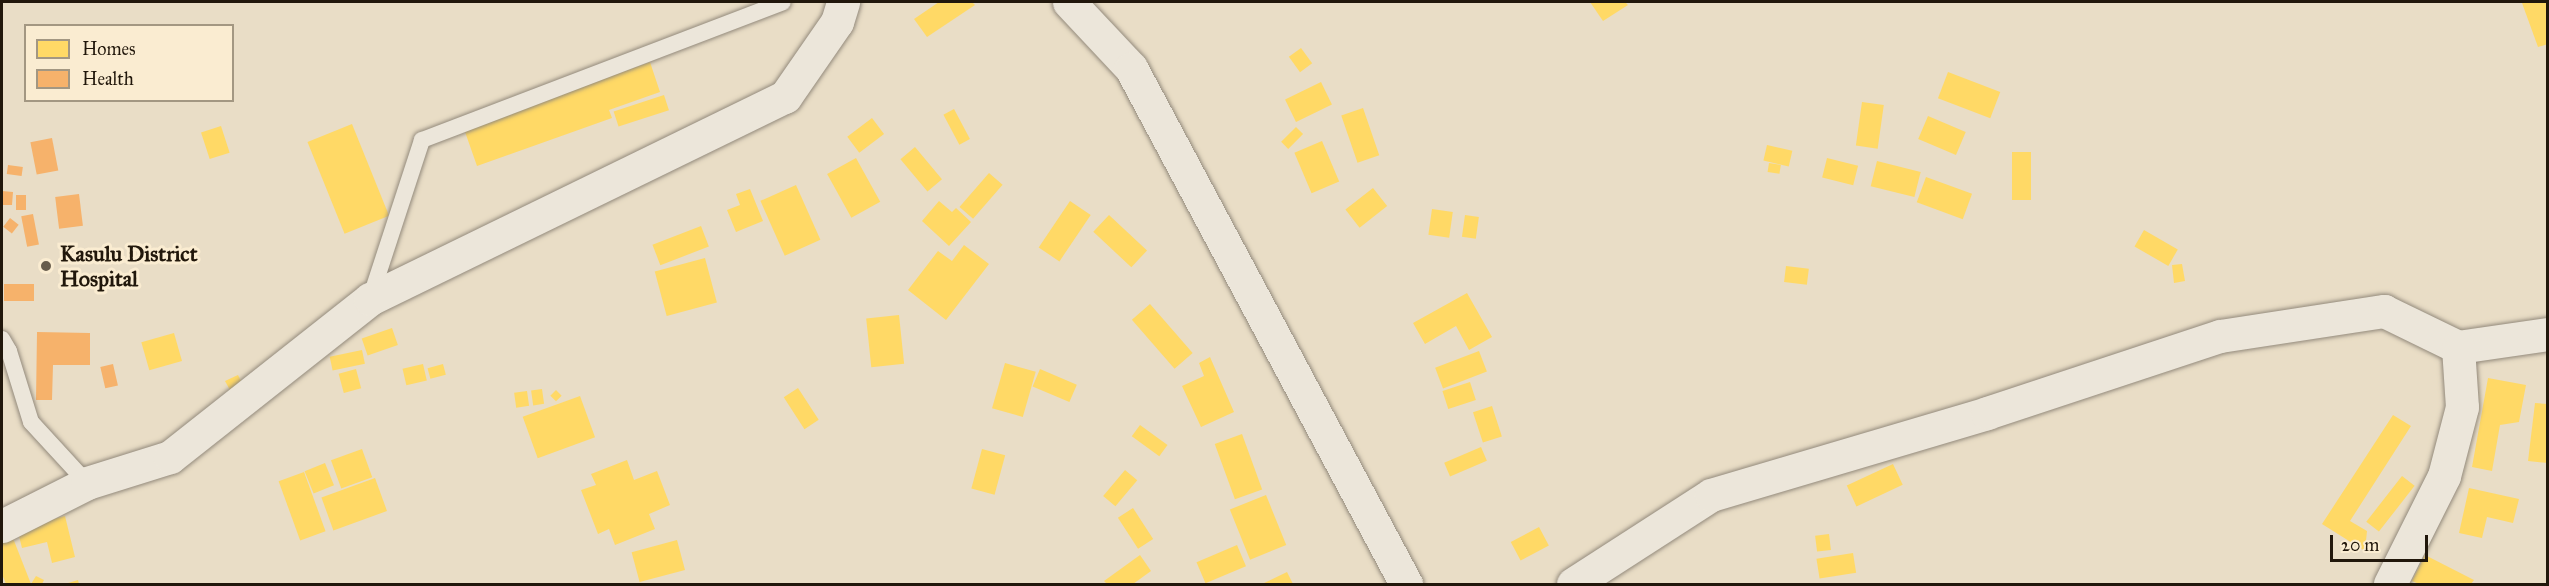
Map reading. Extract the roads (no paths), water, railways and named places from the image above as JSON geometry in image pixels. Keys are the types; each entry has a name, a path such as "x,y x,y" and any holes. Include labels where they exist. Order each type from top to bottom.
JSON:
{"street":[{"path":"2,526 87,483 170,457 370,299 785,97 837,22 843,2"},
{"path":"1069,2 1131,68 1406,585"},
{"path":"1573,585 1711,495 1987,413 2220,336 2384,311 2458,347 2547,334"},
{"path":"2390,585 2444,476 2462,407 2458,347"}],"lane":[{"path":"370,299 422,140 783,2"},
{"path":"2,339 9,351 31,422 87,483"}],"place":[{"name":"Kasulu District Hospital","path":"46,266"}]}
